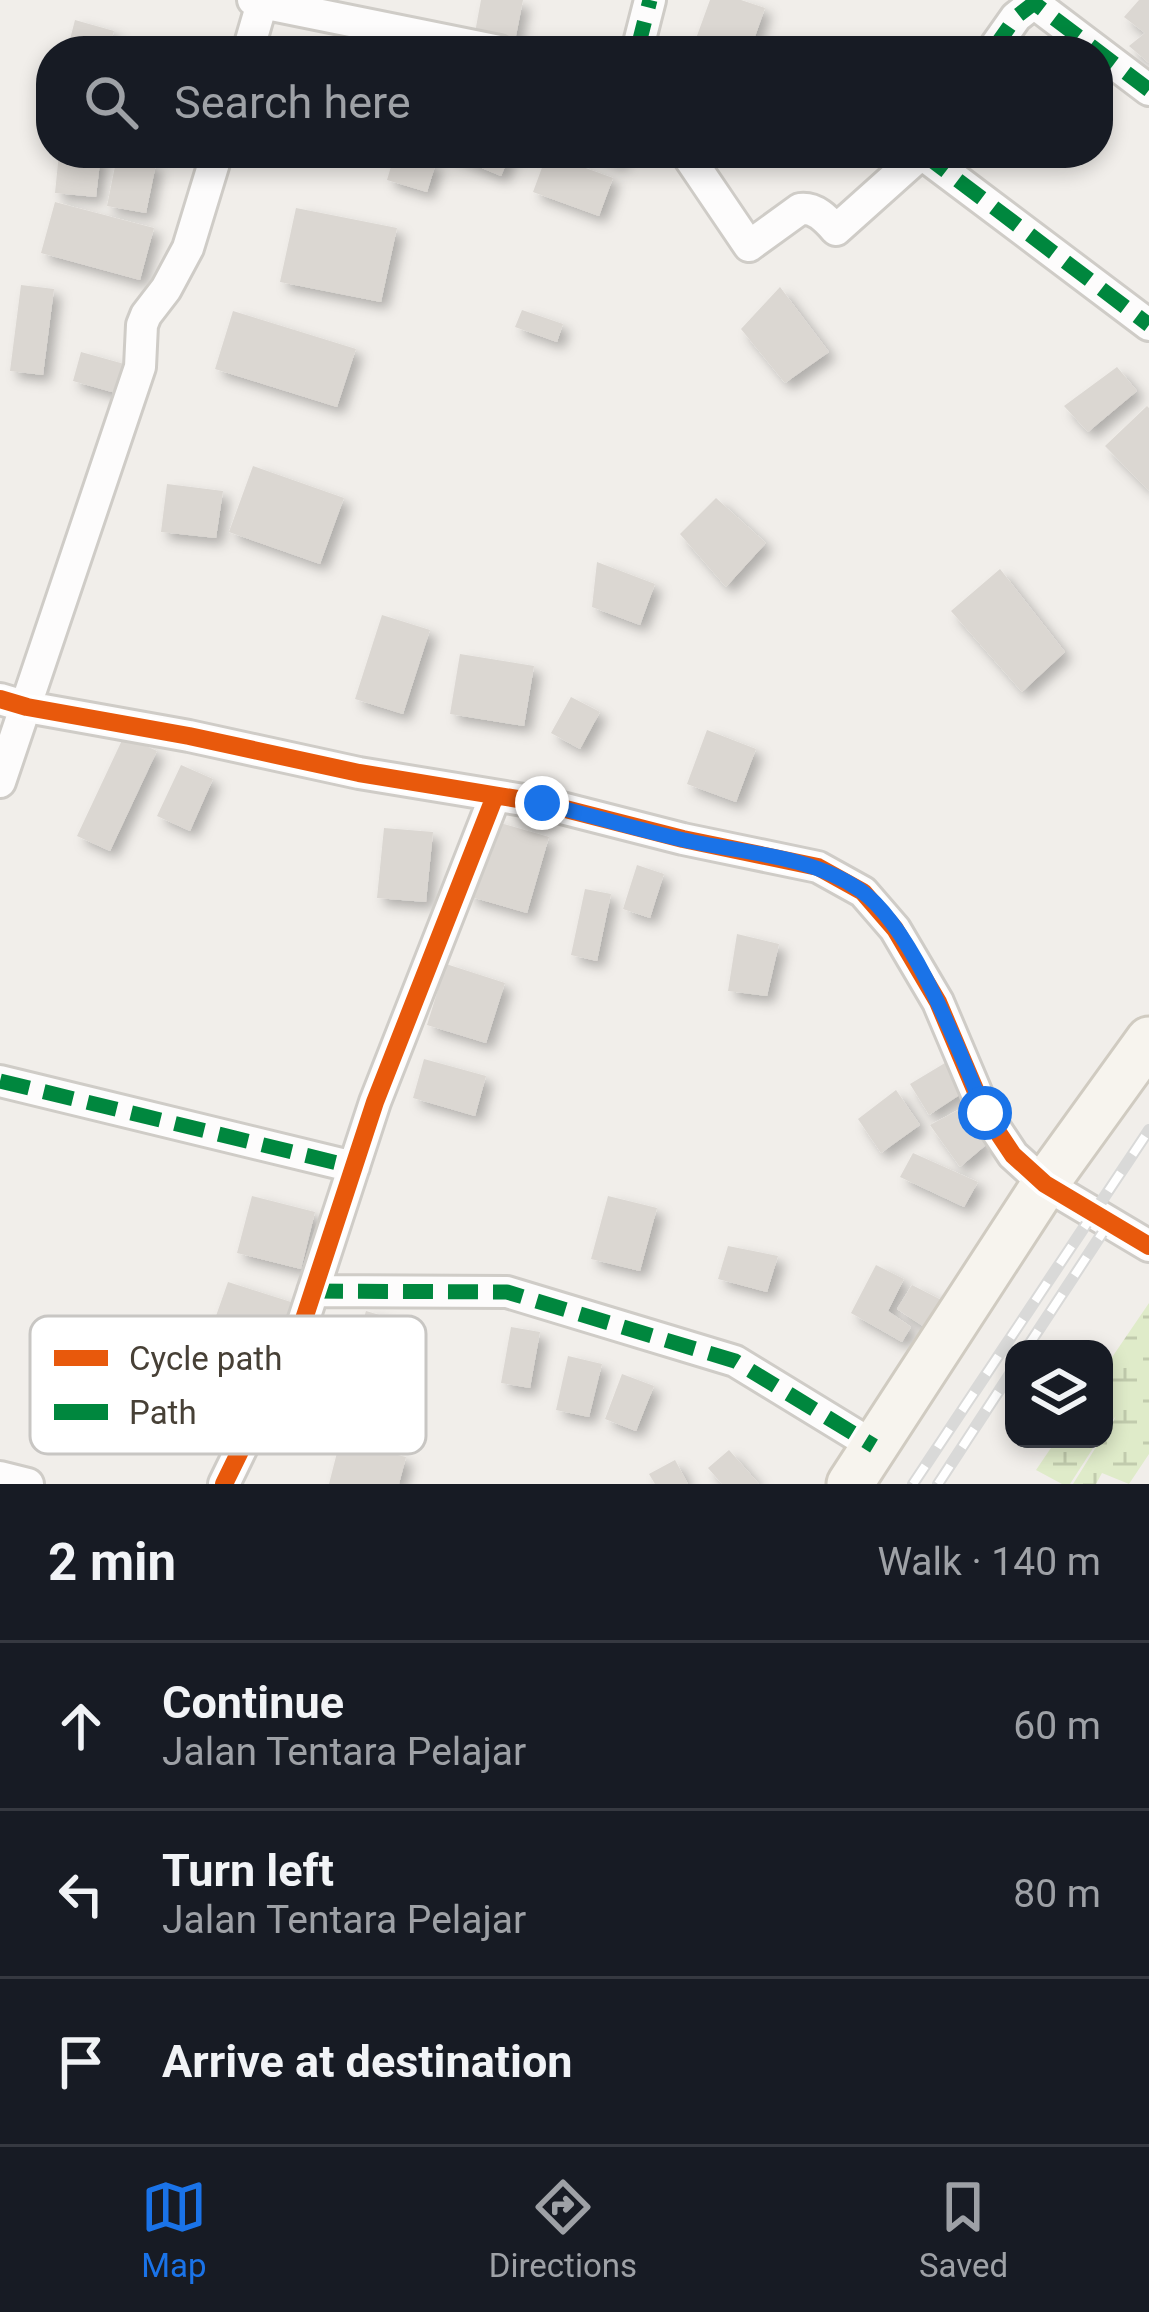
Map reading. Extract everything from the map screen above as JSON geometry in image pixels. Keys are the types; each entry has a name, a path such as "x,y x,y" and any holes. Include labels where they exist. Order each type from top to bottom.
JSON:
{"street":[{"path":"641,36 650,0"},
{"path":"251,36 258,1 427,36"},
{"path":"1002,36 1016,16 1034,3 1078,36"},
{"path":"1113,63 1149,90"},
{"path":"0,782 14,703 140,367 142,325 188,248 212,168"},
{"path":"696,168 749,246 800,209 815,211 836,230 905,168"},
{"path":"942,168 1149,325"},
{"path":"14,703 359,773 542,803 818,868 862,892 895,929 938,1002 985,1113 1013,1155 1045,1184 1149,1246"},
{"path":"305,1316 375,1102 495,796"},
{"path":"850,1484 1045,1184 1149,1040"},
{"path":"0,1081 354,1166"},
{"path":"313,1291 507,1292 736,1361 874,1446"},
{"path":"224,1484 239,1454"},
{"path":"0,1477 28,1484"}],"green space":[{"path":"1149,1303 1149,1454 1129,1484 1102,1473 1096,1484 1073,1484 1095,1448 1113,1448 1113,1356"},
{"path":"1051,1448 1093,1448 1070,1484 1036,1470"}],"building":[{"path":"481,0 523,0 516,36 474,36"},
{"path":"710,0 741,0 765,8 755,36 697,36"},
{"path":"1139,0 1149,0 1149,63 1129,46 1145,33 1124,17"},
{"path":"75,20 114,31 112,36 71,36"},
{"path":"58,168 99,168 96,197 55,193"},
{"path":"115,168 155,168 146,213 107,206"},
{"path":"391,168 434,168 427,192 387,180"},
{"path":"482,168 504,168 501,176"},
{"path":"542,168 586,168 613,178 599,216 533,192"},
{"path":"55,202 154,228 140,280 41,253"},
{"path":"296,208 397,228 381,302 280,282"},
{"path":"21,285 54,289 43,375 10,371"},
{"path":"780,287 829,352 785,383 741,329"},
{"path":"522,310 563,324 557,342 515,327"},
{"path":"233,311 356,349 337,407 215,369"},
{"path":"81,352 135,367 126,396 73,381"},
{"path":"1117,367 1137,391 1088,432 1064,406"},
{"path":"1149,408 1149,491 1105,446"},
{"path":"253,466 344,498 320,564 229,532"},
{"path":"167,484 223,491 216,538 161,532"},
{"path":"716,498 766,543 726,587 680,534"},
{"path":"597,562 655,584 640,625 592,607"},
{"path":"1000,569 1065,652 1022,692 951,611"},
{"path":"382,615 430,630 403,714 355,699"},
{"path":"460,654 534,666 524,726 450,714"},
{"path":"571,697 600,712 580,749 551,733"},
{"path":"707,730 756,749 736,802 687,784"},
{"path":"124,736 157,751 110,851 77,836"},
{"path":"181,765 213,779 190,831 157,816"},
{"path":"490,820 549,837 527,913 468,896"},
{"path":"384,828 433,832 426,902 377,898"},
{"path":"637,865 664,874 650,918 623,909"},
{"path":"585,889 611,894 597,961 571,955"},
{"path":"737,934 779,944 767,996 728,991"},
{"path":"446,964 505,983 486,1043 427,1025"},
{"path":"424,1059 486,1076 475,1116 413,1098"},
{"path":"945,1063 964,1092 929,1115 910,1084"},
{"path":"896,1090 920,1125 881,1153 858,1119"},
{"path":"962,1108 986,1145 960,1167 930,1125"},
{"path":"913,1153 978,1182 964,1207 900,1177"},
{"path":"252,1196 315,1212 301,1269 237,1253"},
{"path":"608,1196 657,1208 640,1271 591,1259"},
{"path":"728,1246 778,1256 767,1292 718,1279"},
{"path":"876,1265 904,1279 888,1311 911,1327 902,1342 851,1313"},
{"path":"228,1282 291,1302 286,1316 216,1316"},
{"path":"912,1285 949,1304 932,1332 897,1309"},
{"path":"511,1327 540,1332 530,1388 501,1383"},
{"path":"568,1356 602,1364 589,1417 556,1410"},
{"path":"622,1374 654,1386 636,1431 605,1419"},
{"path":"729,1450 759,1484 722,1484 708,1468"},
{"path":"337,1454 406,1457 399,1484 329,1484"},
{"path":"675,1460 688,1484 655,1484 649,1474"}],"railway":[{"path":"913,1484 1149,1130"},
{"path":"1032,1340 1105,1229"},
{"path":"938,1484 1005,1382"}],"marked path":[{"path":"641,36 650,0"},
{"path":"1003,36 1034,3 1078,36"},
{"path":"1113,63 1149,90"},
{"path":"942,168 1149,325"},
{"path":"0,1081 354,1167"},
{"path":"313,1291 507,1292 735,1361 874,1446"}],"cycle path":[{"path":"0,699 359,773 542,803 818,867 863,892 895,929 938,1002 985,1113 1013,1155 1045,1184 1149,1246"},
{"path":"305,1316 375,1102 495,796"},
{"path":"224,1484 239,1454"}],"route":[{"path":"542,803 818,868 862,892 895,929 938,1002 985,1113"}]}
